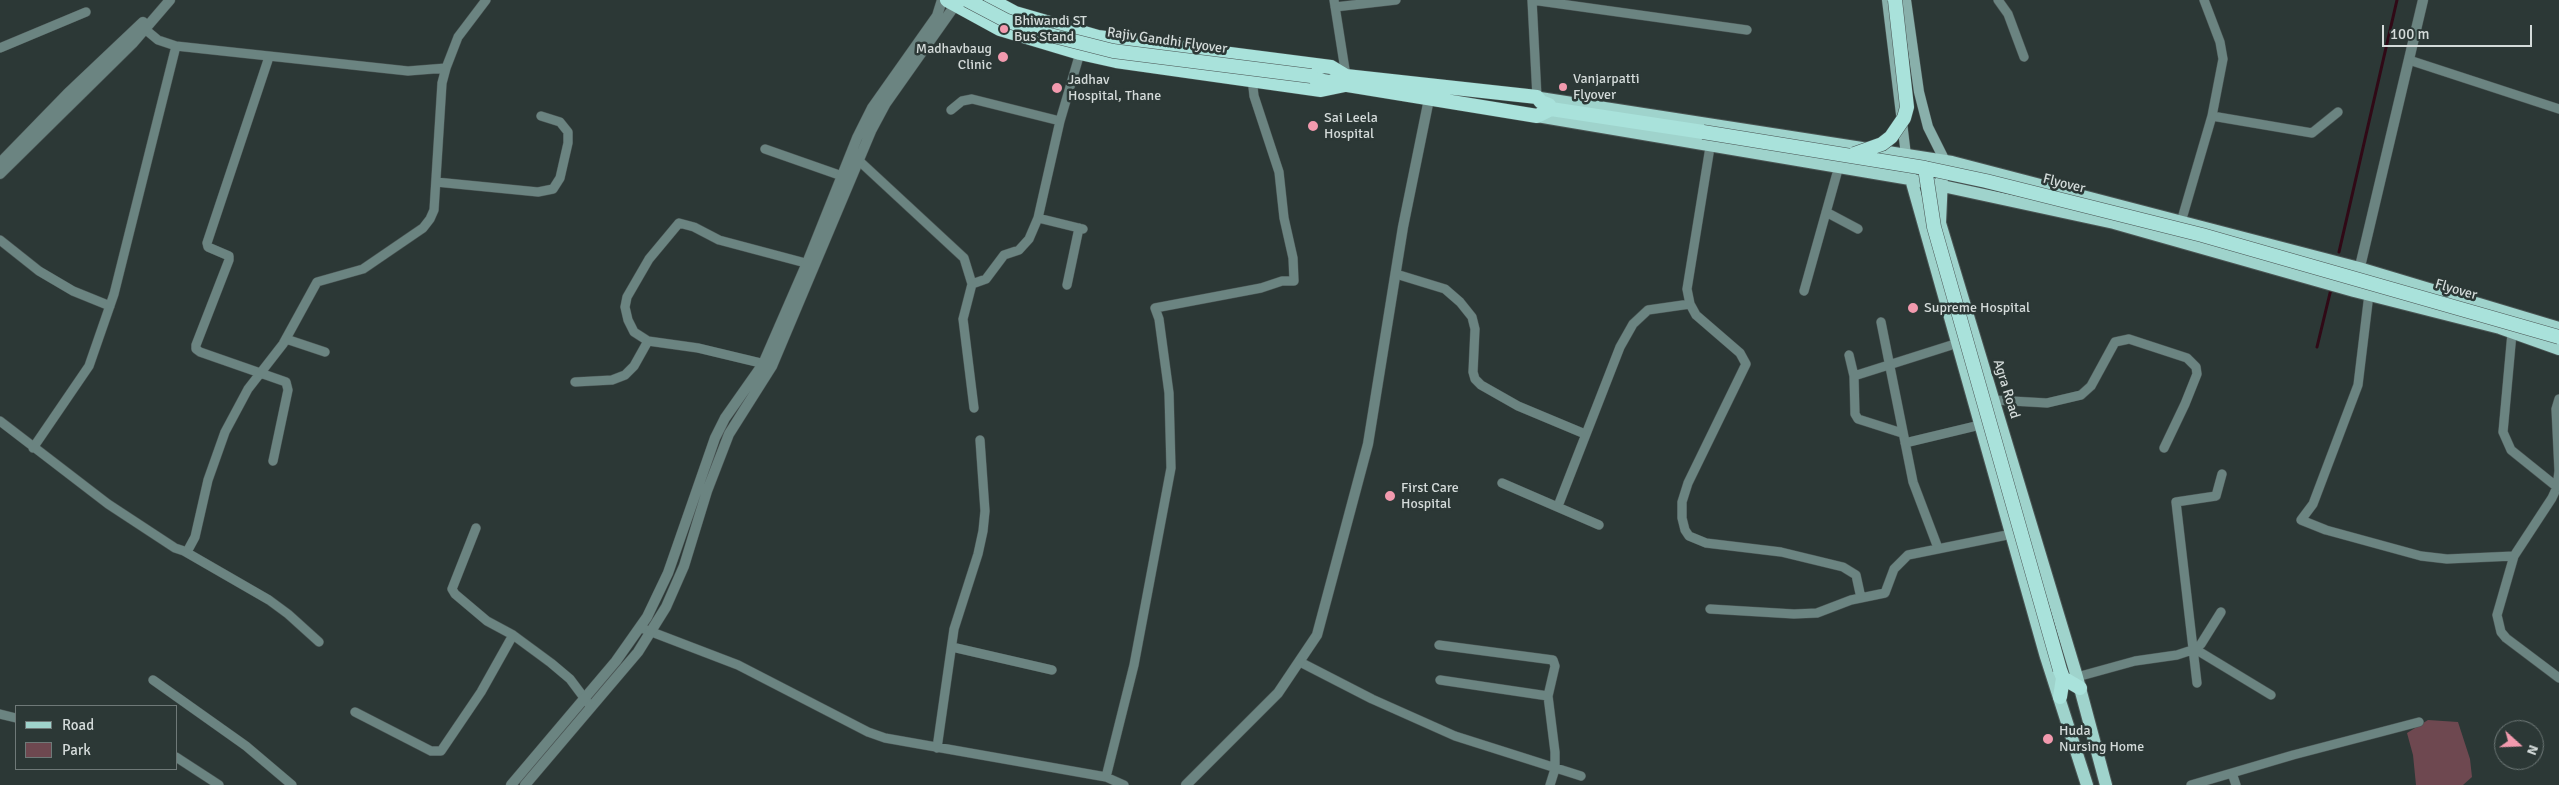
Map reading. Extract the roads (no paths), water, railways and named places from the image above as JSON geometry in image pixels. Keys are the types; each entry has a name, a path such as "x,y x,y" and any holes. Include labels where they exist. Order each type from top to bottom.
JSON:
{"highway":[{"path":"991,0 1015,13 1098,37 1331,67 1338,79"},
{"path":"1851,155 1882,144 1891,137 1904,118 1907,107 1895,0"},
{"path":"957,1 1000,29 1080,53 1321,90 1338,79 1430,92 1537,116 1552,109 1538,98 1430,92"},
{"name":"Rajiv Gandhi Flyover","path":"957,1 1042,33 1112,51 1338,79"},
{"name":"Flyover","path":"1552,109 1925,168 2202,235 2559,337"},
{"path":"1925,168 1927,194 1934,227 2070,678 2060,697"}],"main road":[{"path":"1887,0 1910,179 2046,657 2087,785"},
{"path":"1906,0 1919,92 1928,126 1945,161"},
{"path":"1538,98 1945,161 2359,268 2559,328"},
{"path":"1537,116 1910,179 2114,223 2354,291 2512,333 2559,349"},
{"name":"Agra Road","path":"1945,161 1941,186 1940,223 1994,400 2070,678 2106,785"}],"street":[{"path":"0,163 67,94 142,27 162,0"},
{"path":"0,174 170,0"},
{"path":"184,551 188,550 195,537 208,480 225,432 248,390 286,339 317,282 363,269 423,228 434,210 442,83 458,37 486,0"},
{"path":"525,785 638,652 651,633 681,576 707,491 729,434 768,365 812,265 872,108 936,16 942,0"},
{"path":"1338,79 1334,3 1396,0"},
{"path":"1538,98 1532,0 1747,30"},
{"path":"1998,0 2008,14 2024,57"},
{"path":"2181,222 2212,116 2223,59 2220,42 2204,0"},
{"path":"2354,291 2423,0"},
{"path":"812,265 842,176 886,103 957,1"},
{"path":"0,48 86,12"},
{"path":"142,27 158,40 176,46 408,71 446,68"},
{"path":"33,448 89,366 110,306 176,46"},
{"path":"1176,69 1178,48"},
{"path":"972,284 986,279 1004,255 1025,246 1038,218 1060,121 1080,53"},
{"path":"269,56 206,243 208,247 229,256 229,260 196,349 286,382 288,385 273,461"},
{"path":"2409,60 2559,109"},
{"path":"1106,777 1134,665 1151,566 1171,468 1170,393 1159,319 1155,308 1261,288 1282,281 1294,282 1294,264 1284,218 1279,172 1254,96 1252,78"},
{"path":"1186,785 1278,693 1317,635 1327,604 1368,444 1396,274 1430,92"},
{"path":"951,110 962,101 972,99 1060,121"},
{"path":"2212,116 2312,133 2338,112"},
{"path":"436,182 538,192 553,189 560,178 568,143 568,132 560,122 541,116"},
{"path":"1713,125 1688,276 1690,304 1696,315 1740,353 1746,364 1688,483 1682,502 1682,518 1685,530 1689,536 1706,543 1781,552 1844,567 1856,575 1861,598"},
{"path":"765,149 842,176"},
{"path":"854,157 964,258 972,284 963,319 974,408"},
{"path":"1804,291 1839,166"},
{"path":"1826,212 1846,220 1858,229"},
{"path":"1038,218 1081,228 1068,285"},
{"path":"768,365 698,348 648,341 634,332 628,320 625,307 627,297 649,259 678,223 694,227 719,240 812,265"},
{"path":"0,240 39,271 73,290 110,306"},
{"path":"1396,274 1445,290 1460,302 1472,317 1475,329 1473,372 1475,379 1480,385 1518,406 1585,434"},
{"path":"2369,294 2358,385 2313,504 2301,520 2326,530 2421,556 2447,560 2514,556"},
{"path":"1558,506 1585,434 1604,393 1620,347 1632,324 1648,310 1690,304"},
{"path":"1881,322 1902,433 1918,498 1938,548"},
{"path":"2512,333 2503,432 2511,450 2557,487"},
{"path":"286,339 325,352"},
{"path":"1994,400 2047,403 2082,395 2091,386 2115,342 2121,339 2129,339 2187,358 2196,367 2197,374 2164,448"},
{"path":"575,382 612,380 625,375 634,366 648,341"},
{"path":"1854,376 1958,343"},
{"path":"1849,355 1854,376 1854,408 1858,419 1902,433"},
{"path":"511,785 616,661 641,628 668,573 715,438 725,418 768,365"},
{"path":"2559,399 2556,409 2559,471 2557,487 2552,498 2514,556 2497,615 2501,632 2559,678"},
{"path":"0,421 13,429 33,448 108,504 175,548 184,551 269,600 288,614 319,642"},
{"path":"1905,443 1980,425"},
{"path":"937,748 960,605 978,554 983,531 985,511 980,440"},
{"path":"2197,683 2176,502 2216,496 2222,474"},
{"path":"1502,483 1600,525"},
{"path":"476,528 452,589 457,596 487,621 513,635 559,669 591,707"},
{"path":"1710,609 1810,614 1861,598 1885,593 1894,569 1908,556 1938,548 2012,534"},
{"path":"672,562 684,566"},
{"path":"2070,678 2135,661 2177,655 2194,650 2201,644 2221,612"},
{"path":"641,628 738,665 868,732 907,744 1106,777 1124,785"},
{"path":"355,712 431,751 441,751 481,692 513,635"},
{"path":"1439,645 1553,660 1555,666 1548,696 1555,769 1550,785"},
{"path":"952,646 1052,670"},
{"path":"2194,650 2271,695"},
{"path":"1300,662 1372,699 1455,736 1581,776"},
{"path":"153,680 246,746 292,785"},
{"path":"1440,680 1548,696"},
{"path":"0,714 15,718"},
{"path":"2191,785 2419,722"},
{"path":"178,758 219,785"},
{"path":"2232,773 2236,785"}],"waterway":[{"path":"2339,252 2397,0"},
{"path":"2317,347 2331,289"}],"place":[{"name":"Bhiwandi ST Bus Stand","path":"1004,29"},
{"name":"Madhavbaug Clinic","path":"1003,57"},
{"name":"Vanjarpatti Flyover","path":"1563,87"},
{"name":"Jadhav Hospital, Thane","path":"1057,88"},
{"name":"Sai Leela Hospital","path":"1313,126"},
{"name":"Supreme Hospital","path":"1913,308"},
{"name":"First Care Hospital","path":"1390,496"},
{"name":"Huda Nursing Home","path":"2048,739"}]}
